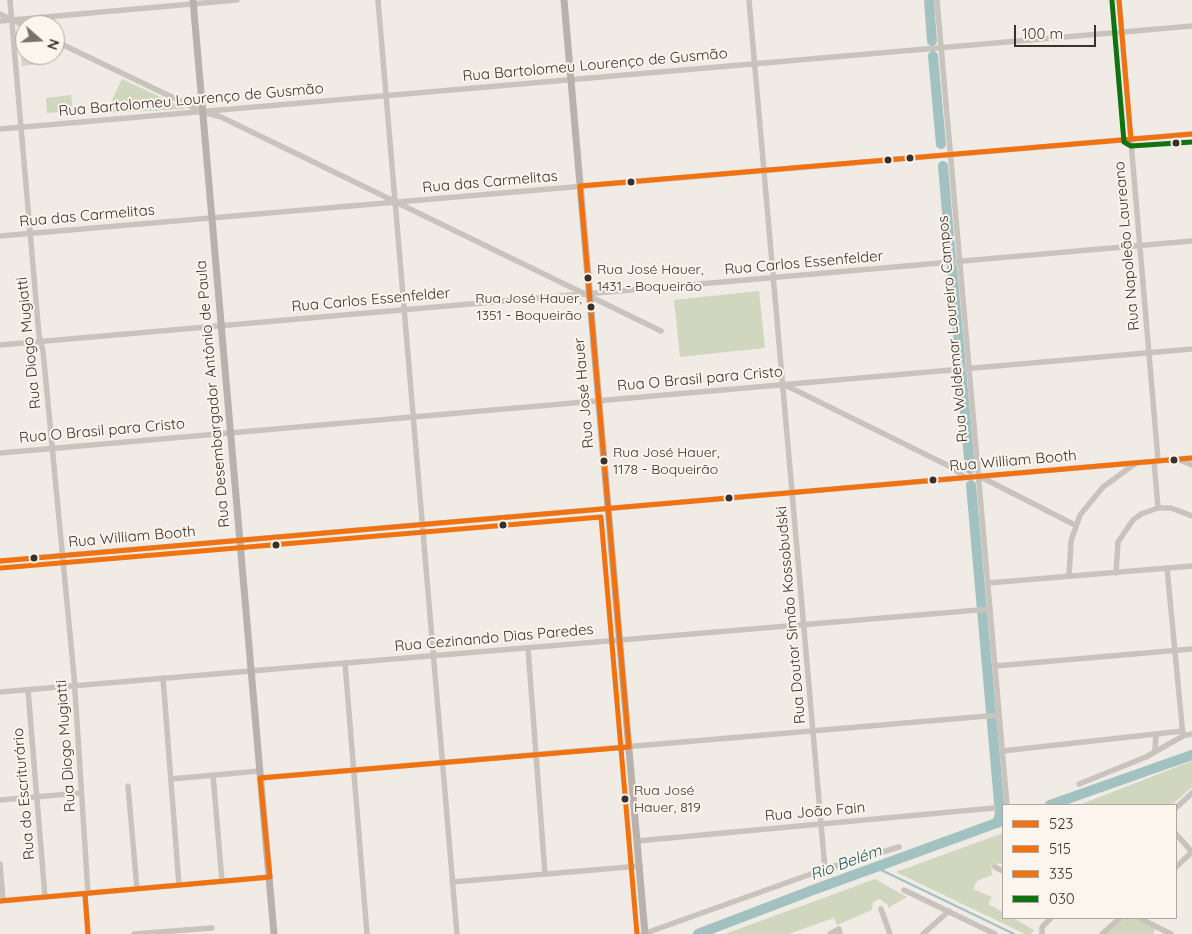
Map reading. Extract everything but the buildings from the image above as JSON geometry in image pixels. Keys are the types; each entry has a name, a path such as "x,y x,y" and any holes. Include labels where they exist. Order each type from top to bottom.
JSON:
{"main road":[{"name":"Rua José Hauer","path":"564,0 645,934"},
{"name":"Rua Desembargador Antônio de Paula","path":"193,2 274,934"}],"street":[{"name":"Rua Diogo Mugiatti","path":"10,0 73,686 81,793 88,934"},
{"path":"0,21 193,2 236,0"},
{"path":"378,0 457,934"},
{"name":"Rua Doutor Simão Kossobudski","path":"749,0 826,870"},
{"name":"Rua Waldemar Loureiro Campos","path":"937,0 960,262 963,369 978,476 988,583 988,609 995,666 997,715 1007,804"},
{"name":"Rua Napoleão Laureano","path":"1119,0 1149,353 1158,508"},
{"path":"0,14 15,21"},
{"name":"Rua Bartolomeu Lourenço de Gusmão","path":"0,129 1192,26"},
{"path":"65,46 203,112 221,118 590,294 661,330"},
{"name":"Rua das Carmelitas","path":"0,236 1192,134"},
{"name":"Rua Carlos Essenfelder","path":"0,345 1192,242"},
{"name":"Rua O Brasil para Cristo","path":"0,452 1192,349"},
{"path":"783,384 950,466 965,477"},
{"name":"Rua William Booth","path":"0,561 1192,458"},
{"path":"1175,459 1192,465"},
{"path":"1069,576 1069,551 1075,525 1094,496 1110,481 1137,462"},
{"path":"978,476 1075,525"},
{"path":"1116,572 1118,542 1127,526 1141,514 1158,508 1178,510 1192,516"},
{"path":"988,583 1192,566"},
{"path":"1167,568 1183,733"},
{"name":"Rua Cezinando Dias Paredes","path":"0,692 988,609"},
{"path":"528,648 545,874"},
{"path":"995,666 1192,649"},
{"path":"345,663 366,934"},
{"path":"163,678 179,885"},
{"name":"Rua do Escriturário","path":"28,690 46,897"},
{"path":"171,779 213,775 260,775 353,770 997,715"},
{"path":"1079,784 1146,757 1183,733"},
{"path":"1002,751 1156,734 1192,734"},
{"path":"1155,750 1156,734"},
{"path":"213,775 222,881"},
{"path":"128,786 137,889"},
{"path":"0,800 81,793"},
{"path":"1177,807 1192,793"},
{"name":"Rua João Fain","path":"638,842 994,808"},
{"path":"1177,835 1192,852 1177,866"},
{"path":"645,934 826,870 899,848"},
{"path":"0,864 2,901 270,877"},
{"path":"452,882 640,866"},
{"path":"995,867 1002,870"},
{"path":"904,890 995,934"},
{"path":"881,908 890,934"},
{"path":"923,934 950,911"},
{"path":"1041,932 1049,919"},
{"path":"1102,934 1119,919"},
{"path":"1141,919 1171,934"},
{"path":"134,934 212,928"},
{"path":"830,934 839,931"}],"green space":[{"path":"122,79 186,109 106,113"},
{"path":"71,95 73,111 47,113 46,98"},
{"path":"759,291 765,348 680,357 674,300"},
{"path":"1192,761 1192,787 1173,804 1082,804"},
{"path":"1002,833 1002,865 998,863 991,867 992,875 977,881 973,889 992,897 988,904 1002,911 1002,919 1015,919 1034,930 1031,934 1025,934 896,872"},
{"path":"875,879 907,897 888,908 888,905 880,899 873,902 872,910 837,925 834,918 788,934 725,934"},
{"path":"1121,919 1136,919 1155,929 1153,934 1104,934"}],"waterway":[{"path":"929,0 932,41"},
{"path":"933,56 941,144"},
{"path":"943,166 951,259"},
{"path":"952,267 970,469"},
{"path":"971,485 1000,814 997,823"},
{"name":"Rio Belém","path":"1053,804 1192,755"},
{"name":"Rio Belém","path":"698,934 1002,821"},
{"path":"875,867 1014,934"}],"transit line":[{"name":"523","path":"1119,0 1131,139"},
{"name":"030","path":"1112,1 1124,142 1131,146 1192,142"},
{"name":"523","path":"0,901 270,877 260,778 629,747 580,186 1192,134"},
{"name":"515","path":"0,561 1192,458"},
{"name":"335","path":"1,568 601,517 637,934"},
{"name":"523","path":"85,894 88,934"}],"place":[{"name":"Rua José Hauer, 1431 - Boqueirão","path":"588,278"},
{"name":"Rua José Hauer, 1351 - Boqueirão","path":"591,307"},
{"name":"Rua José Hauer, 1178 - Boqueirão","path":"604,461"},
{"name":"Rua José Hauer, 819","path":"625,799"}]}
